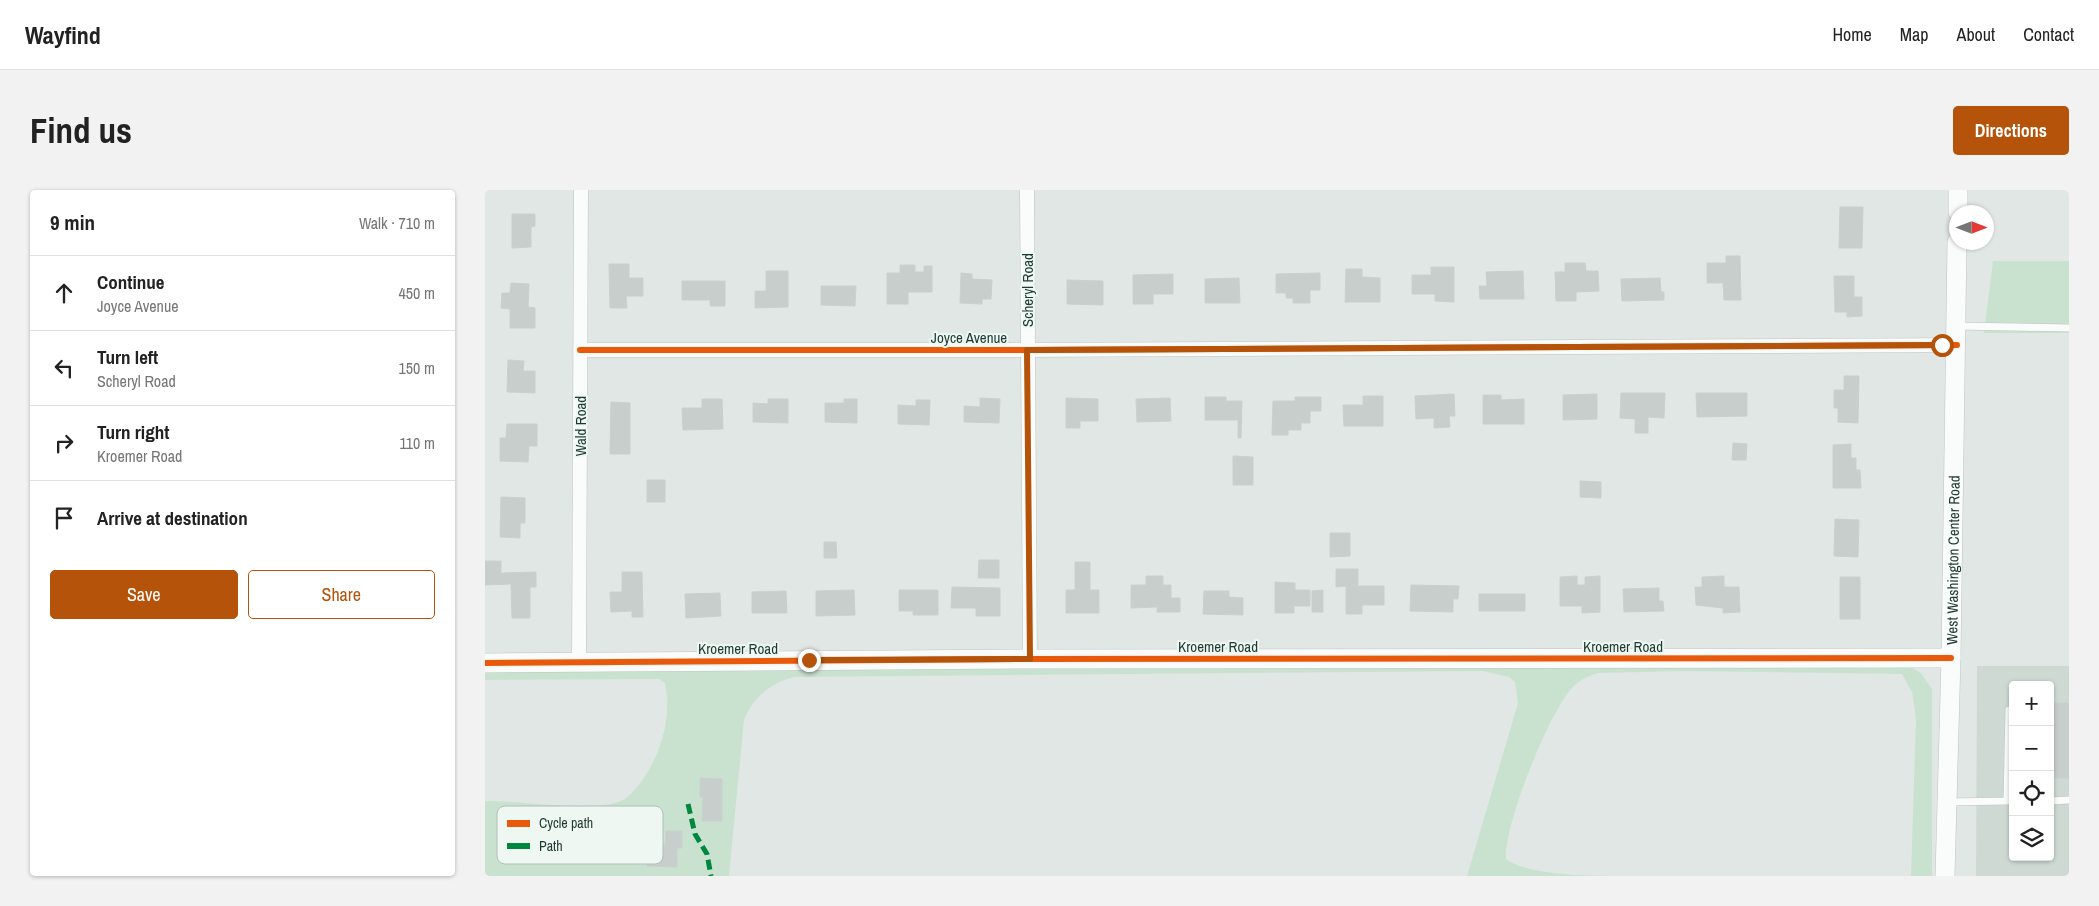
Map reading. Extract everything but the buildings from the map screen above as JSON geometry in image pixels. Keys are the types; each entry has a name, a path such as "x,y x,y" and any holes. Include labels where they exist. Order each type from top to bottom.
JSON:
{"street":[{"name":"Wald Road","path":"579,662 581,190"},
{"name":"Scheryl Road","path":"1027,190 1030,659"},
{"path":"1958,190 1958,205"},
{"name":"West Washington Center Road","path":"1945,876 1957,345 1957,250"},
{"name":"Joyce Avenue","path":"581,350 1027,350 1957,345"},
{"name":"Kroemer Road","path":"485,663 1030,659 1951,658"}],"lane":[{"path":"1957,326 2069,328"},
{"path":"2009,726 2010,771"},
{"path":"2054,801 2069,800"},
{"path":"1947,802 2009,801"}],"shaded area":[{"path":"1977,666 2069,666 2069,876 1976,876"}],"green space":[{"path":"1993,261 2069,261 2069,333 1984,333"},
{"path":"1312,666 1909,666 1921,673 1932,689 1932,876 1911,876 1916,718 1912,692 1902,674 1685,671 1598,673 1584,679 1572,688 1562,702 1551,721 1529,770 1512,821 1507,843 1506,859 1516,865 1545,872 1595,876 1467,876 1518,703 1515,682 1509,677 1483,671 794,677 770,687 764,692 752,704 744,720 729,876 485,876 485,801 559,806 497,806 497,864 663,864 663,806 599,806 615,803 626,798 639,785 655,758 662,740 667,703 665,683 659,679 485,680 485,671"}],"marked path":[{"path":"688,804 695,834 707,854 711,876"}],"cycle path":[{"path":"580,350 1027,350 1957,345"},
{"path":"485,663 1030,659 1951,658"}],"route":[{"path":"809,660 1030,659 1027,350 1942,345"}]}
